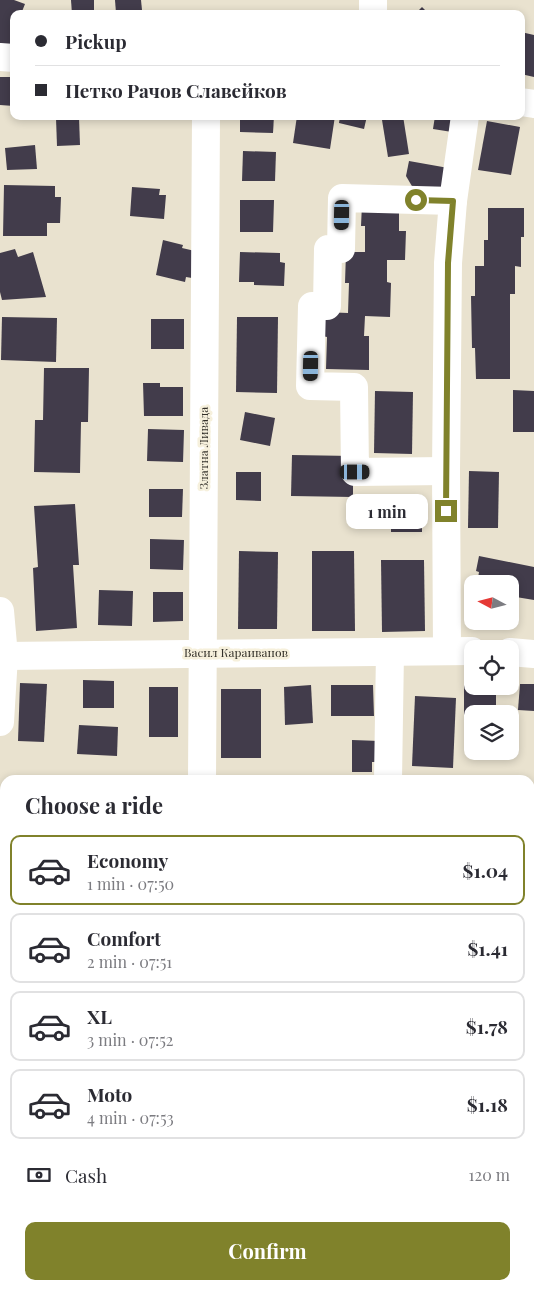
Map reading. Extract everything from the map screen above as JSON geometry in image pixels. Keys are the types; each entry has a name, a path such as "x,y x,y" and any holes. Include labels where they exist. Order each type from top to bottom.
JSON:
{"street":[{"name":"Златна Ливада","path":"202,775 206,120"},
{"path":"460,650 446,471 448,263 453,201 464,120"},
{"path":"446,471 355,472 354,387 310,386 312,306 327,306 328,249 341,249 342,198 453,201"},
{"path":"0,611 2,658 0,722"},
{"name":"Васил Караиванов","path":"2,658 460,650"},
{"path":"390,652 390,775"},
{"path":"519,653 534,654"}],"building":[{"path":"0,0 14,0 25,4 23,10 10,10 10,47 0,44"},
{"path":"71,0 94,0 94,10 72,10"},
{"path":"115,0 141,0 142,10 116,10"},
{"path":"525,33 534,35 534,77 525,75"},
{"path":"0,77 10,77 10,106 0,105"},
{"path":"56,120 79,120 80,145 57,146"},
{"path":"240,120 274,120 273,133 240,132"},
{"path":"296,120 334,120 330,149 293,143"},
{"path":"339,120 366,120 364,129 339,123"},
{"path":"382,120 404,120 409,154 388,157"},
{"path":"434,120 454,120 452,132 433,129"},
{"path":"487,121 520,127 511,175 478,170"},
{"path":"35,145 37,169 7,170 5,148"},
{"path":"243,151 276,152 275,181 242,181"},
{"path":"409,161 454,169 449,198 416,193 406,176"},
{"path":"4,185 55,186 55,197 61,197 60,223 47,223 47,236 3,236"},
{"path":"132,187 160,189 159,195 166,195 164,219 130,216"},
{"path":"240,200 274,200 273,232 240,232"},
{"path":"362,204 399,204 399,231 406,231 405,260 387,260 387,282 391,283 390,317 365,316 364,336 369,336 369,370 326,369 327,337 322,336 323,312 348,313 349,283 345,283 346,252 365,252 365,226 361,226"},
{"path":"488,208 524,208 524,237 521,237 521,267 515,266 515,294 510,294 510,379 476,379 475,348 472,348 471,296 475,296 475,266 484,266 484,240 488,240"},
{"path":"163,240 183,245 182,248 195,251 192,278 186,277 185,282 156,275"},
{"path":"15,249 18,257 33,252 46,297 2,300 0,292 0,253"},
{"path":"240,252 280,253 280,262 285,263 284,286 254,285 254,282 239,282"},
{"path":"2,317 57,318 56,362 1,360"},
{"path":"237,317 278,317 277,393 236,392"},
{"path":"151,319 184,319 184,349 151,349"},
{"path":"44,368 89,368 88,422 81,422 80,473 34,472 35,420 43,420"},
{"path":"143,383 160,383 160,387 183,387 183,416 144,416"},
{"path":"513,390 534,391 534,432 513,432"},
{"path":"375,391 413,392 412,454 374,453"},
{"path":"245,412 275,418 270,446 240,440"},
{"path":"148,429 184,430 183,462 147,461"},
{"path":"292,455 353,456 353,497 291,496"},
{"path":"469,471 499,472 498,528 468,528"},
{"path":"236,472 261,472 261,501 236,500"},
{"path":"149,489 183,489 182,517 149,517"},
{"path":"391,502 422,502 422,532 391,532"},
{"path":"75,504 79,565 73,565 77,628 36,631 33,568 38,567 34,506"},
{"path":"150,539 184,540 183,570 150,569"},
{"path":"239,551 278,552 277,629 238,629"},
{"path":"312,551 354,551 355,631 312,631"},
{"path":"479,556 534,567 534,600 519,598 519,575 478,575 479,572 476,571"},
{"path":"381,560 424,560 425,631 382,632"},
{"path":"99,590 133,591 132,626 98,625"},
{"path":"153,592 183,592 183,621 153,622"},
{"path":"83,680 114,681 114,708 83,708"},
{"path":"20,683 47,684 44,742 18,741"},
{"path":"520,684 534,684 534,711 519,710"},
{"path":"311,685 313,723 285,725 284,687"},
{"path":"331,685 373,685 374,716 331,716"},
{"path":"149,687 178,687 178,737 149,737"},
{"path":"221,689 261,689 261,758 221,758"},
{"path":"464,695 496,695 496,705 464,705"},
{"path":"415,696 456,698 453,768 412,766"},
{"path":"79,725 118,727 117,756 77,754"},
{"path":"352,740 380,741 379,762 372,762 372,772 352,772"}],"route":[{"path":"416,200 453,201 448,263 446,511"}]}
